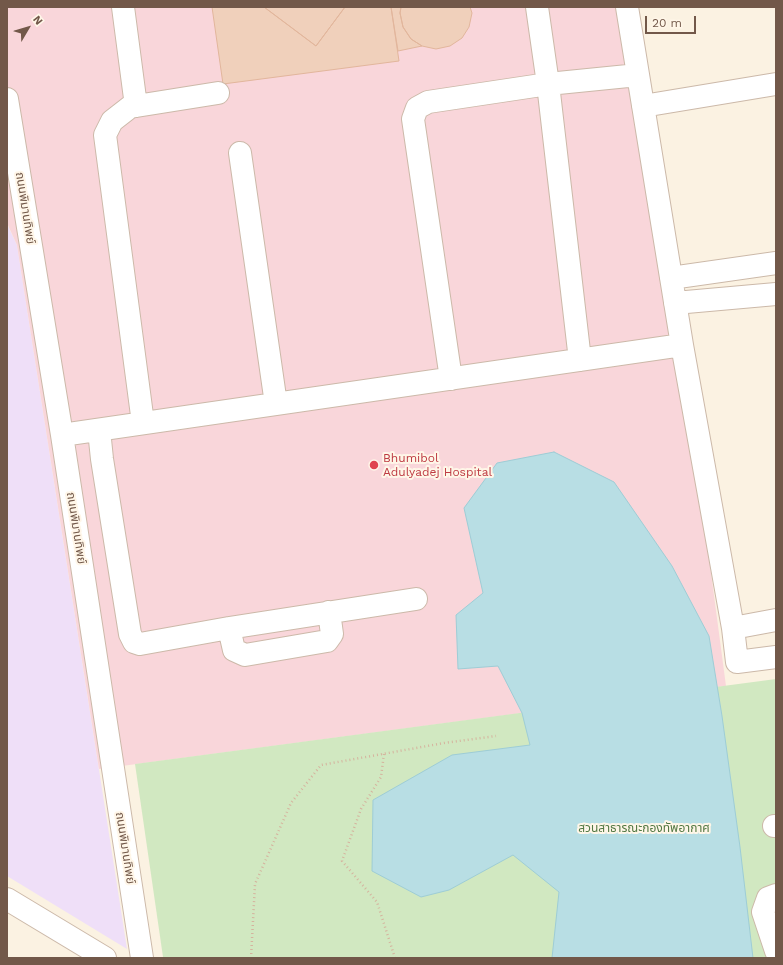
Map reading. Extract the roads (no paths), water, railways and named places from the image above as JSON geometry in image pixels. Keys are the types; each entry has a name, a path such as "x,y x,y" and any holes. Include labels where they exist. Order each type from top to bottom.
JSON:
{"street":[{"path":"123,7 136,106"},
{"path":"537,7 548,84 580,360"},
{"path":"627,7 682,345 733,628 737,662 776,657"},
{"path":"451,379 413,119 417,108 428,102 548,84 638,75"},
{"path":"643,106 776,84"},
{"path":"143,423 105,135 112,121 130,107 218,93"},
{"name":"ถนนพิมานทิพย์","path":"7,99 15,202 62,435 142,958"},
{"path":"240,153 276,404"},
{"path":"671,278 776,263"},
{"path":"675,302 776,294"},
{"path":"62,435 682,345"},
{"path":"99,430 102,459 130,634 134,642 140,644 416,598"},
{"path":"229,628 234,650 245,655 327,640 332,634 329,612"},
{"path":"733,628 776,620"},
{"path":"776,895 768,898 763,912 776,951"},
{"path":"7,899 105,958"}],"water":[{"path":"554,452 614,482 672,566 709,636 722,716 740,847 753,958 552,958 559,892 513,855 449,890 421,897 372,871 373,800 452,755 530,745 522,713 498,666 458,669 456,615 483,593 464,508 497,463"}],"place":[{"name":"Bhumibol Adulyadej Hospital","path":"374,465"}],"park label":[{"name":"สวนสาธารณะกองทัพอากาศ","path":"644,828"}]}
